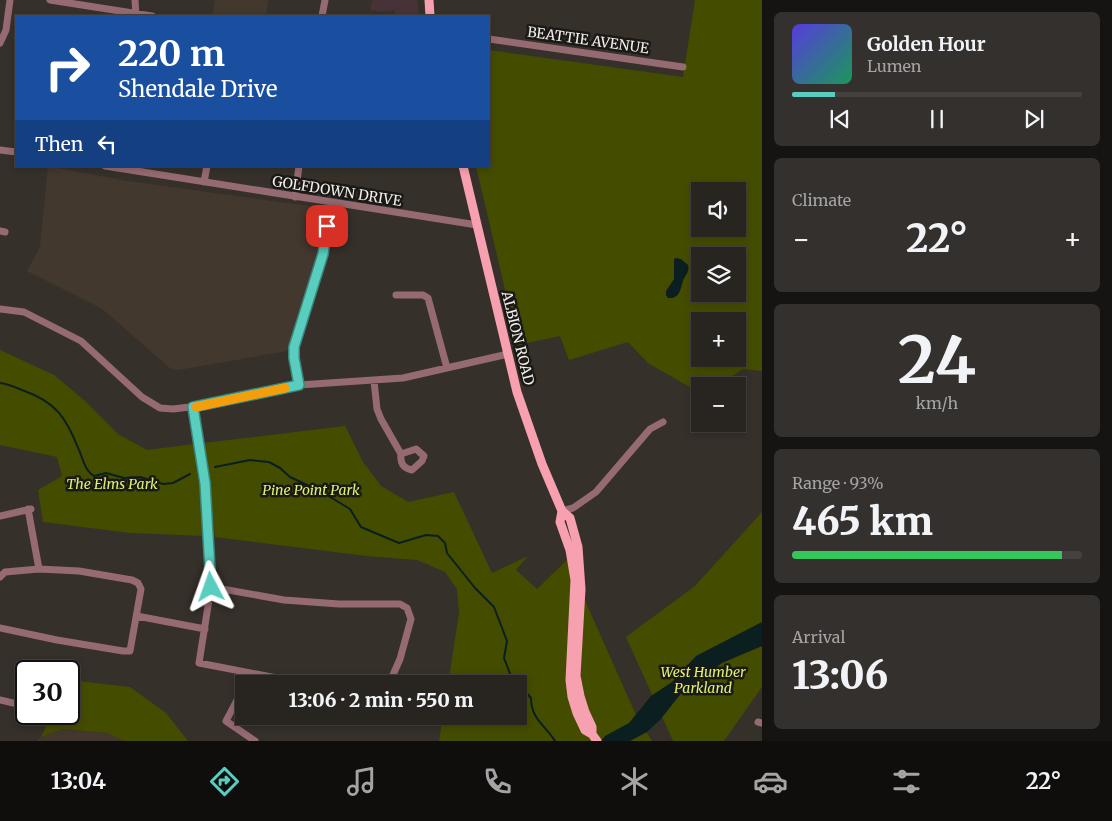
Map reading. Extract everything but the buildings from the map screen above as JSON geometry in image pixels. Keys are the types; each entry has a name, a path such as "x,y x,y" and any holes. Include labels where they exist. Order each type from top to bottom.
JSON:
{"main road":[{"path":"429,0 430,15"},
{"name":"ALBION ROAD","path":"463,167 517,392 542,464 562,511 570,518 578,547 582,589 576,676 580,696 592,726 594,737"}],"street":[{"path":"0,43 6,30 10,0"},
{"path":"50,0 136,15 136,0"},
{"path":"322,15 325,0"},
{"name":"BEATTIE AVENUE","path":"490,38 683,67"},
{"path":"0,150 15,152"},
{"name":"GOLFDOWN DRIVE","path":"116,167 477,225"},
{"path":"204,182 207,167"},
{"path":"294,197 299,167"},
{"path":"299,385 294,347 323,254 330,202"},
{"path":"396,295 423,294 428,298 447,368"},
{"path":"0,309 24,312 81,341 142,397 160,408 193,407 299,385 403,378 508,354"},
{"path":"374,380 377,409 401,454"},
{"path":"193,407 205,483 211,587 199,664 259,675"},
{"path":"562,511 573,508 596,492 650,429 663,422"},
{"path":"0,516 29,509 39,569"},
{"path":"0,577 5,572 39,569 79,571 132,580 138,583 141,588 130,651 74,644 0,628"},
{"path":"211,587 284,600 339,604 400,604 407,608 411,619 400,660 392,675"},
{"path":"137,616 205,630"},
{"path":"243,672 237,700 226,721 255,741"},
{"path":"0,700 15,703"}],"shaded area":[{"path":"215,0 268,0 266,15 213,15"},
{"path":"372,0 417,0 419,15 394,15 395,10 382,12 370,10"},
{"path":"48,167 121,180 323,208 317,253 288,351 178,370 170,368 101,308 27,271 40,247"},
{"path":"63,729 108,733 124,741 36,741 41,737"}],"green space":[{"path":"695,0 762,0 762,371 743,369 730,377 691,377 691,388 648,363 628,342 569,360 560,336 518,345 476,167 490,167 490,50 683,77"},
{"name":"The Elms Park","path":"0,350 54,375 85,401 118,434 147,450 194,444 205,536 130,533 43,522 38,490 62,476 57,457 0,445"},
{"name":"Pine Point Park","path":"345,426 363,462 381,486 408,502 454,492 492,573 528,556 516,570 537,589 567,560 636,715 652,741 439,741 442,725 527,725 527,675 449,675 459,613 457,589 445,572 417,560 366,556 215,537 203,443"},
{"name":"West Humber Parkland","path":"762,512 762,622 734,637 757,648 762,646 762,687 724,741 673,741 626,637 695,586"},
{"path":"80,681 130,687 166,713 188,741 124,741 108,733 63,729 41,737 47,725 80,725"}],"water":[{"path":"674,259 681,259 688,265 688,270 679,293 675,297 668,298 666,291 674,279"},
{"path":"762,622 762,646 722,663 683,691 660,720 647,732 630,741 601,741 605,736 629,723 651,696 672,682 696,656"}],"waterway":[{"path":"0,383 34,395 52,406 69,428 86,468 94,476 106,473 124,478 140,477 163,484 173,483 190,474"},
{"path":"215,467 250,460 269,462 280,468 290,477 322,492 350,509 361,527 399,543 426,535 438,536 445,543 447,553 475,588 494,607 507,641 504,658 511,675"},
{"path":"527,694 531,698 536,717 555,741"}],"slow traffic":[{"path":"196,407 285,388"}],"route":[{"path":"211,587 205,483 193,407 299,385 294,347 323,254 327,226"}]}
